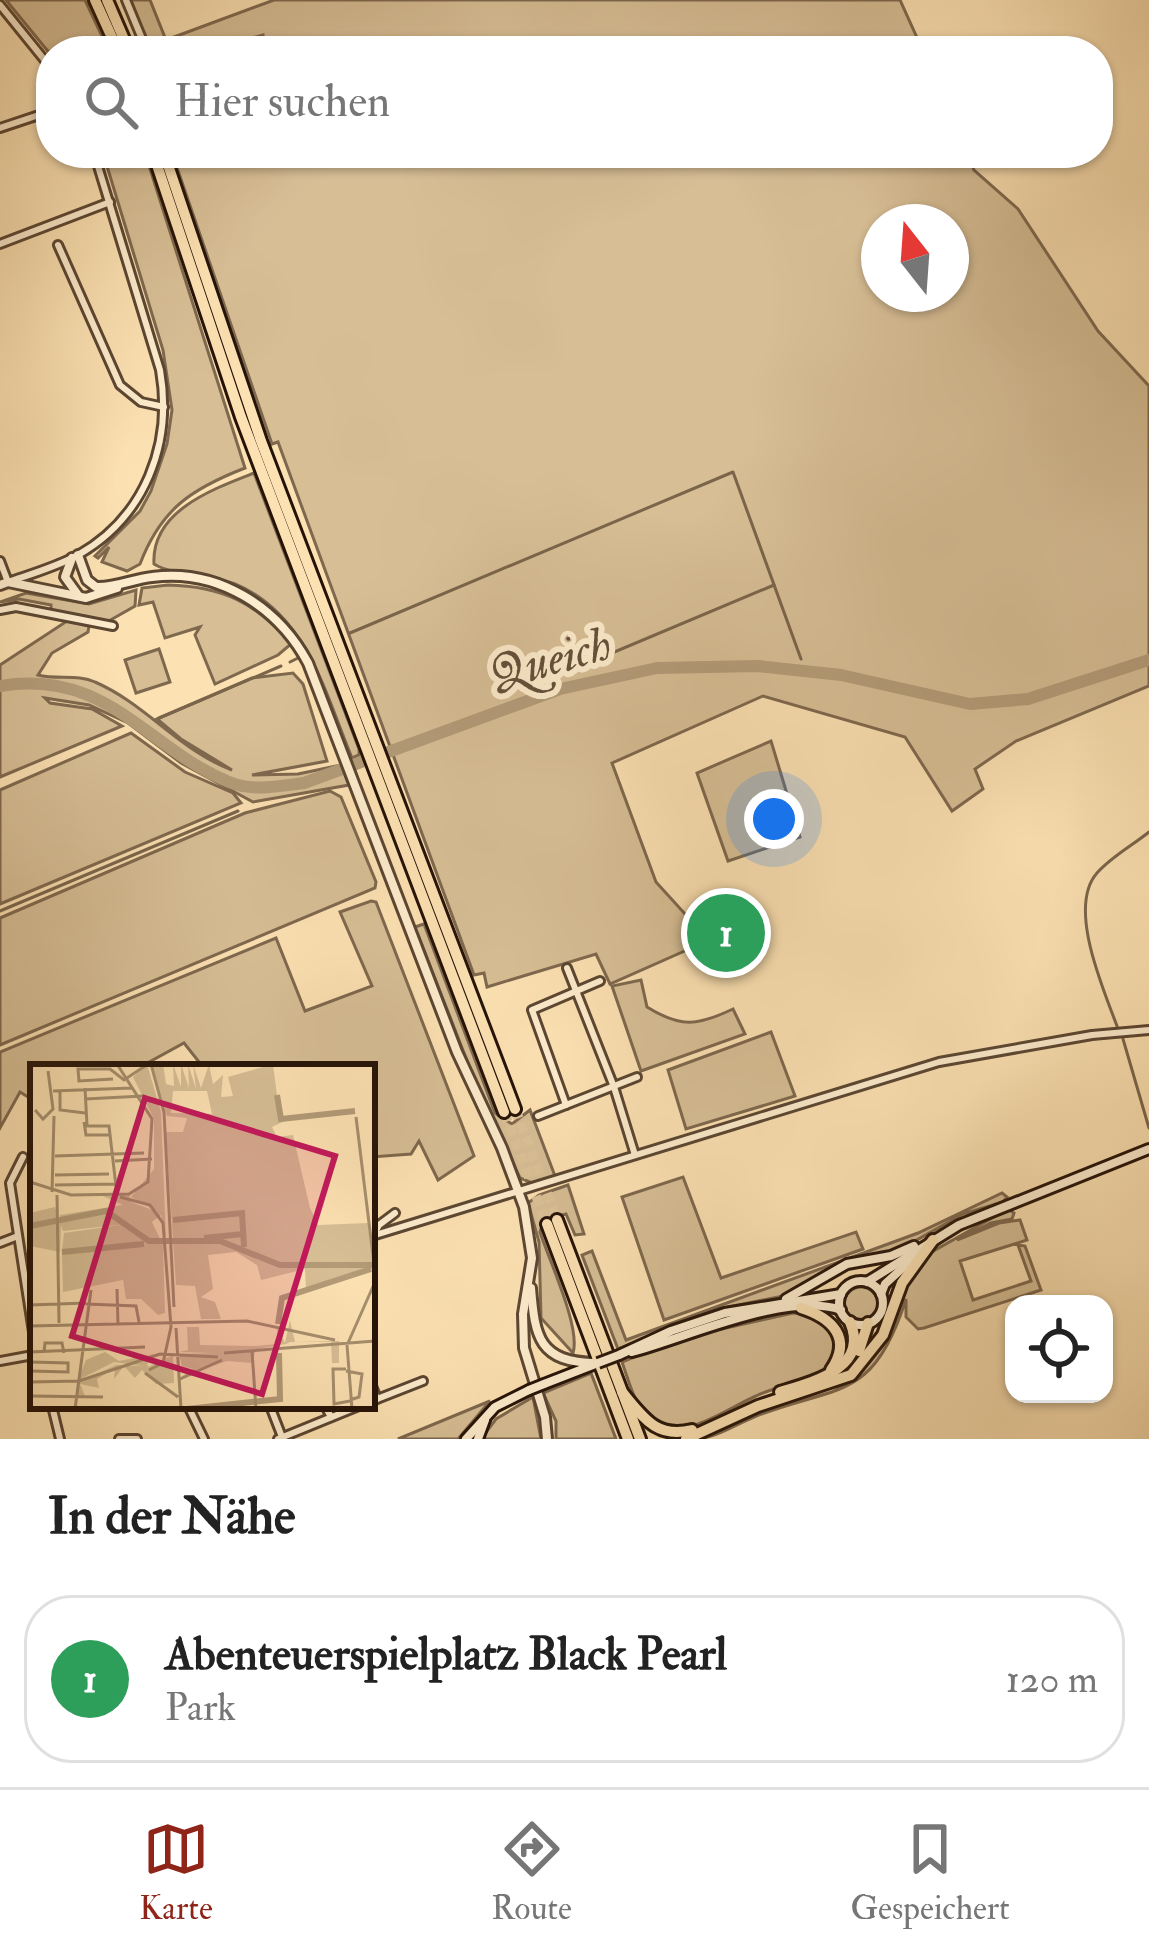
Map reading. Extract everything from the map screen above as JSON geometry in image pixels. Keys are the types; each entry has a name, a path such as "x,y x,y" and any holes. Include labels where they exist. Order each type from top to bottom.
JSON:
{"highway":[{"path":"95,0 111,36"},
{"path":"107,0 123,36"},
{"path":"158,168 221,364 371,745"},
{"path":"169,168 225,341 509,1110"},
{"path":"628,1439 552,1222 640,1439"},
{"path":"622,1392 649,1424 678,1433 749,1403 850,1376 874,1349 902,1283 933,1240"},
{"path":"801,1308 828,1319 839,1334 840,1354 826,1382"},
{"path":"826,1382 851,1353 855,1335 850,1322"},
{"path":"686,1439 826,1382 853,1363 868,1323"}],"street":[{"path":"126,0 141,36"},
{"path":"0,5 36,49"},
{"path":"0,128 36,116"},
{"path":"4,584 75,556 105,536 142,493 161,445 164,407 158,362 99,168"},
{"path":"0,244 110,202"},
{"path":"58,245 120,385 141,402 164,407"},
{"path":"75,556 94,586 176,576 236,591 279,621 308,663 462,1065 519,1191 530,1232 533,1319 543,1344 556,1357 583,1365"},
{"path":"75,556 66,580 79,596"},
{"path":"0,561 4,584"},
{"path":"4,584 64,596 102,596 123,584"},
{"path":"0,610 16,607 113,626"},
{"path":"567,968 635,1155"},
{"path":"566,1105 532,1010 600,981"},
{"path":"375,1234 950,1059 1149,1030"},
{"path":"538,1116 637,1077"},
{"path":"779,1301 829,1299 852,1283 868,1282 967,1221 1149,1149"},
{"path":"23,1157 10,1180 30,1313"},
{"path":"375,1232 395,1213"},
{"path":"0,1243 30,1238"},
{"path":"841,1294 841,1310 850,1322 868,1323 880,1314 881,1294 890,1280 933,1240"},
{"path":"470,1438 488,1413 583,1365 699,1321 779,1301 811,1288 847,1264 888,1257 933,1240"},
{"path":"22,1262 30,1261"},
{"path":"531,1274 523,1333 547,1439"},
{"path":"868,1282 881,1294"},
{"path":"619,1355 741,1318 801,1308 841,1310"},
{"path":"0,1361 30,1356"},
{"path":"375,1400 423,1382"},
{"path":"53,1409 60,1439"},
{"path":"189,1409 204,1439"},
{"path":"271,1409 280,1438 351,1409"},
{"path":"327,1409 331,1417"},
{"path":"119,1439 137,1439"}],"shaded area":[{"path":"6,0 85,0 102,36 36,36"},
{"path":"126,0 150,0 164,36 141,36"},
{"path":"274,0 900,0 916,36 263,36 177,36"},
{"path":"108,168 150,168 245,468 180,503 158,529 140,564 127,571 102,562 109,547 95,556 140,511 167,444 172,410 163,350"},
{"path":"177,168 973,168 1018,209 1098,331 1149,386 1149,686 1016,741 975,769 983,789 952,811 905,737 763,696 612,763 656,882 686,915 698,945 610,984 596,954 487,987 484,973 474,975 278,442 272,444"},
{"path":"254,473 359,749 359,755 352,758 310,658 280,615 235,584 154,564 156,546 174,516 204,495"},
{"path":"142,588 205,589 237,600 265,618 291,644 278,655 215,684 195,635 200,627 165,638 153,602 139,605"},
{"path":"136,590 135,606 107,622 19,599 0,602 26,593 89,604"},
{"path":"67,621 89,626 88,632 52,653 38,675 95,682 232,770 157,719 252,678 293,673 303,684 327,761 252,775 298,774 341,765 349,785 253,802 181,763 128,723 89,705 45,698 50,703 92,709 122,726 0,777 0,665"},
{"path":"159,649 170,682 136,693 125,660"},
{"path":"131,733 185,772 233,793 241,803 0,904 0,790"},
{"path":"771,741 800,837 728,861 697,773"},
{"path":"330,791 341,797 375,888 0,1045 0,918 245,813"},
{"path":"729,895 755,958 733,967 728,955 719,958 697,908"},
{"path":"376,902 474,1156 438,1180 419,1141 411,1154 375,1157 375,1064 201,1064 184,1043 146,1064 30,1064 30,1098 20,1092 0,1128 0,1052 276,938 305,1011 372,986 340,912"},
{"path":"424,924 495,1113 512,1124 530,1110 555,1176 532,1183 520,1178 478,1089 415,927"},
{"path":"641,980 647,1007 659,1014 689,1022 733,1009 745,1034 641,1071 612,986"},
{"path":"771,1032 795,1096 686,1129 668,1070"},
{"path":"683,1177 721,1278 856,1232 863,1249 664,1320 622,1197"},
{"path":"568,1185 584,1234 575,1235 566,1214 544,1219 540,1232 568,1311 573,1353 541,1318 539,1242 528,1203"},
{"path":"1002,1193 1007,1197 1003,1202 963,1214 899,1250 840,1264 798,1293 718,1309 618,1349 582,1255 592,1251 626,1340 918,1233"},
{"path":"1008,1209 1014,1213 1012,1219 991,1223 957,1240 1020,1220 1027,1240 960,1261 973,1300 1031,1281 1018,1245 1025,1246 1041,1290 1005,1295 1005,1301 918,1329 906,1317 906,1299 880,1357 849,1385 833,1391 849,1383 887,1338 903,1291 930,1253"},
{"path":"861,1287 873,1292 878,1304 873,1316 861,1321 849,1316 844,1304 849,1292"},
{"path":"793,1313 817,1315 837,1337 834,1363 825,1370 684,1428 660,1425 640,1406 622,1362 677,1339"},
{"path":"591,1373 616,1439 556,1439 556,1421 543,1393"},
{"path":"831,1392 717,1434 693,1439 729,1422"},
{"path":"533,1397 541,1439 481,1439 496,1419"},
{"path":"490,1401 458,1439 398,1439"}],"waterway":[{"path":"350,633 733,472 801,659"},
{"path":"562,674 774,585"},
{"path":"290,662 298,658"},
{"name":"Queich","path":"0,686 37,684 98,700 200,767 238,785 266,787 304,783 560,689 657,668 758,666 841,675 970,704 1028,699 1149,660"},
{"path":"159,718 281,666"},
{"path":"0,911 238,811"},
{"path":"1117,1026 1090,948 1086,906 1097,873 1149,832"},
{"path":"1123,1039 1149,1128"}],"tunnel":[{"path":"515,1109 557,1220"},
{"path":"504,1112 547,1224"}],"place":[{"name":"Abenteuerspielplatz Black Pearl","path":"726,933"}]}
